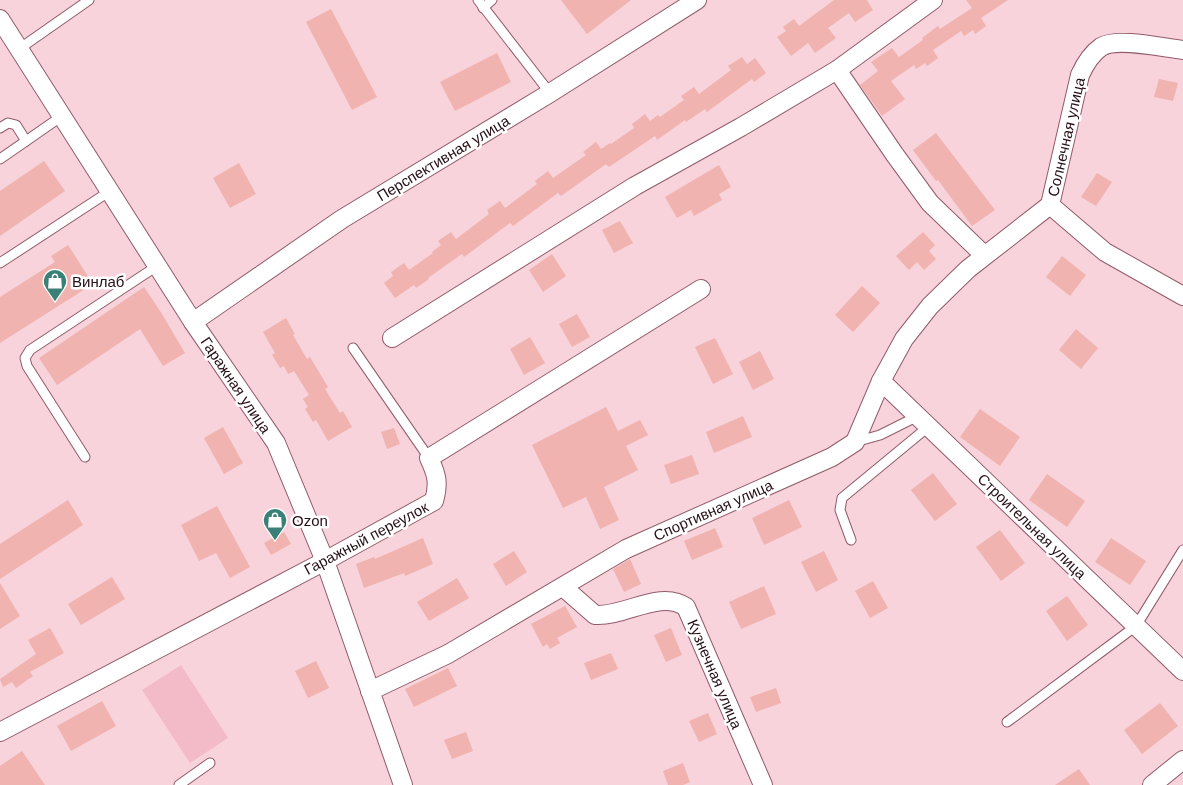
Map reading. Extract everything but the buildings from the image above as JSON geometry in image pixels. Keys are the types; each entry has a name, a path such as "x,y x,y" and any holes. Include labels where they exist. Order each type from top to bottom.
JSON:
{"street":[{"name":"Перспективная улица","path":"193,322 342,219 550,93 696,0"},
{"path":"392,338 635,186 741,127 837,70 933,0"},
{"name":"Гаражная улица","path":"0,19 193,322 276,443 325,561 403,785"},
{"name":"Солнечная улица","path":"984,255 1050,205 1080,75 1087,61 1103,46 1119,42 1183,50"},
{"path":"837,70 895,155 930,202 984,255 930,306 904,339 881,381 855,442"},
{"path":"1050,205 1105,252 1183,296"},
{"path":"429,458 701,289"},
{"name":"Строительная улица","path":"881,381 1183,671"},
{"name":"Спортивная улица","path":"370,691 448,654 626,549 832,457 855,442"},
{"name":"Гаражный переулок","path":"1,729 325,561 434,501 438,488 436,474 429,458"},
{"name":"Кузнечная улица","path":"563,587 595,615 612,614 666,600 678,602 686,607 763,785"},
{"path":"1152,785 1183,760"}],"lane":[{"path":"19,49 88,0"},
{"path":"478,0 550,93"},
{"path":"483,8 492,0"},
{"path":"0,159 62,116"},
{"path":"0,128 8,122 16,125 26,141"},
{"path":"0,264 110,192"},
{"path":"85,457 27,366 25,358 30,350 157,266"},
{"path":"353,348 429,458"},
{"path":"855,442 880,436 923,421"},
{"path":"851,540 840,510 842,498 923,421"},
{"path":"1006,722 1136,626 1183,550"},
{"path":"178,785 210,763"}],"shaded area":[{"path":"181,665 228,738 190,763 142,690"}],"place":[{"name":"Винлаб","path":"55,302"},
{"name":"Ozon","path":"275,541"}]}
